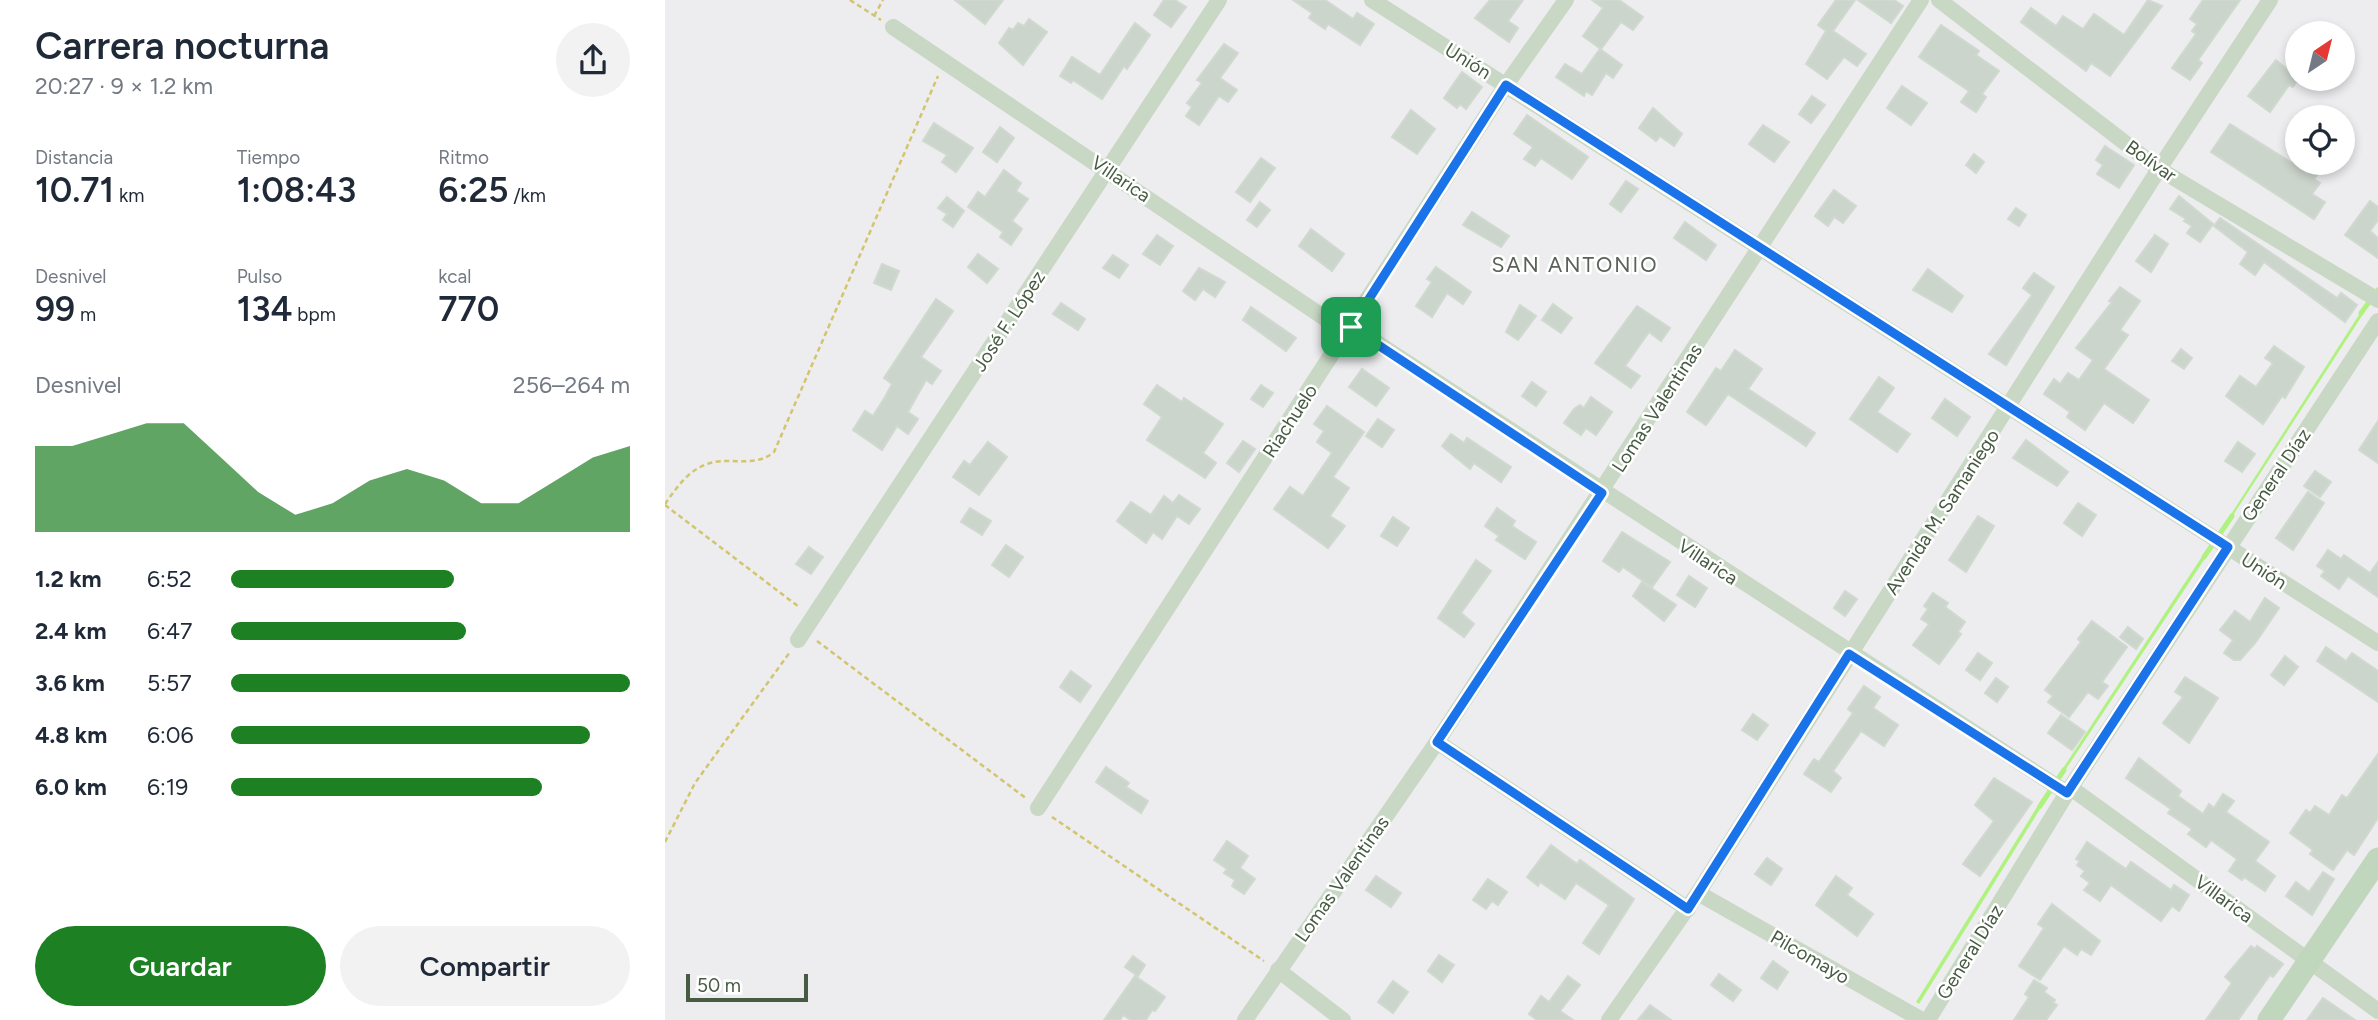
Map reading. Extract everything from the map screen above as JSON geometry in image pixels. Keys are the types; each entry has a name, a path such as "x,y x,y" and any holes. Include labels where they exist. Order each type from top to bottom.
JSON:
{"street":[{"name":"José F. López","path":"798,640 1219,0"},
{"name":"Unión","path":"1372,0 2378,643"},
{"name":"Riachuelo","path":"1038,808 1506,85 1566,0"},
{"name":"Lomas Valentinas","path":"1245,1020 1437,742 1602,493 1921,0"},
{"name":"Bolívar","path":"1939,0 2159,169 2375,298"},
{"name":"Avenida M. Samaniego","path":"1609,1020 1688,909 1849,654 2011,406 2159,169 2270,0"},
{"name":"Villarica","path":"893,27 1349,330 2061,788 2378,1011"},
{"name":"General Díaz","path":"1924,1017 2061,788 2220,542 2378,321"},
{"path":"1437,742 1688,909"},
{"path":"2269,1020 2378,859"},
{"name":"Pilcomayo","path":"1698,893 1924,1017"},
{"path":"1278,970 1343,1020"}],"path":[{"path":"850,0 893,27"},
{"path":"874,16 883,0"},
{"path":"813,618 665,504 688,475 700,467 712,462 757,462 774,452 945,62"},
{"path":"665,842 695,783 798,640"}],"shaded area":[{"path":"2364,307 2367,308 2230,520 2228,519"},
{"path":"2205,552 2208,554 2062,775 2060,773"},
{"path":"2042,799 2045,801 1919,1004 1916,1002"}],"building":[{"path":"955,0 1003,0 985,24"},
{"path":"1164,0 1175,0 1186,7 1171,27 1154,15"},
{"path":"1293,0 1325,0 1353,19 1357,13 1374,24 1360,45 1328,24 1325,29 1309,18 1312,13"},
{"path":"1490,0 1523,0 1508,21 1518,28 1509,42 1475,18"},
{"path":"1592,0 1619,0 1643,17 1633,30 1621,22 1601,49 1583,36 1603,8"},
{"path":"1836,0 1855,0 1833,31 1866,54 1857,66 1844,57 1827,79 1806,64 1826,31 1818,25"},
{"path":"1858,0 1894,0 1903,6 1891,23"},
{"path":"2148,0 2162,6 2110,76 2091,63 2086,71 2021,22 2031,8 2056,26 2063,16 2083,29 2094,14 2124,35"},
{"path":"2203,0 2240,0 2198,60 2202,63 2190,80 2172,68 2196,34 2192,31 2197,24 2190,19"},
{"path":"1029,19 1047,32 1023,65 999,43 1009,28 1013,30 1018,23 1024,26"},
{"path":"1135,23 1150,35 1127,69 1124,66 1102,99 1073,80 1071,83 1060,76 1072,57 1100,75"},
{"path":"1941,25 1979,51 1976,55 1999,71 1982,94 1986,97 1976,112 1961,102 1969,91 1919,57"},
{"path":"1224,44 1238,53 1220,78 1237,90 1228,102 1219,96 1199,125 1186,116 1192,107 1187,103 1202,83 1197,80"},
{"path":"1600,49 1622,65 1613,78 1606,73 1592,95 1586,91 1584,96 1556,77 1565,64 1582,74"},
{"path":"2276,60 2285,68 2285,91 2270,112 2248,96"},
{"path":"1462,72 1482,87 1466,109 1460,104 1457,108 1444,98"},
{"path":"1902,86 1927,103 1911,125 1887,108"},
{"path":"1812,96 1825,105 1811,123 1799,114"},
{"path":"1653,108 1682,134 1674,146 1660,136 1656,141 1639,128"},
{"path":"1411,110 1435,129 1417,154 1392,137"},
{"path":"1527,115 1588,157 1572,179 1541,158 1535,166 1524,159 1533,147 1514,134"},
{"path":"934,123 973,148 956,172 942,162 947,155 923,141"},
{"path":"2230,124 2285,159 2285,175 2317,175 2314,179 2320,183 2312,194 2325,202 2314,219 2211,152"},
{"path":"1763,125 1789,142 1774,162 1749,144"},
{"path":"1000,127 1014,138 997,162 983,152"},
{"path":"2105,146 2134,165 2119,188 2097,174 2103,165 2096,160"},
{"path":"1974,154 1984,162 1976,173 1966,165"},
{"path":"1261,158 1275,168 1250,202 1236,192"},
{"path":"1004,170 1021,183 1016,191 1028,199 1012,221 1022,229 1011,245 1000,237 1003,232 968,207 978,192 985,197"},
{"path":"1626,181 1638,189 1621,212 1610,204"},
{"path":"1834,190 1856,206 1843,223 1834,217 1828,226 1815,216"},
{"path":"2179,196 2213,224 2200,242 2187,233 2192,226 2184,221 2186,219 2170,209"},
{"path":"947,197 964,211 953,227 943,220 947,214 938,208"},
{"path":"2370,201 2378,207 2378,220 2370,231 2378,238 2378,258 2345,235"},
{"path":"1260,202 1270,210 1257,227 1247,220"},
{"path":"2016,208 2026,215 2019,226 2008,219"},
{"path":"1472,212 1509,236 1501,247 1463,225"},
{"path":"2220,218 2337,298 2341,293 2357,305 2345,322 2264,262 2255,275 2240,264 2248,252 2214,226"},
{"path":"1685,222 1716,245 1706,260 1674,238"},
{"path":"1311,229 1344,254 1332,271 1299,246"},
{"path":"1157,235 1173,246 1160,265 1143,254"},
{"path":"2155,235 2168,244 2151,272 2136,261"},
{"path":"978,254 998,269 987,283 968,267"},
{"path":"1113,255 1128,265 1119,278 1103,268"},
{"path":"882,264 899,271 891,290 874,283"},
{"path":"1436,267 1471,292 1463,304 1447,293 1432,317 1416,306 1432,282 1427,279"},
{"path":"1199,268 1225,282 1215,297 1203,289 1195,300 1183,291"},
{"path":"1928,269 1963,296 1952,312 1913,290"},
{"path":"2034,273 2054,287 2006,365 1989,354 2032,295 2023,288"},
{"path":"2120,287 2140,301 2120,330 2128,335 2104,369 2149,400 2133,423 2104,403 2085,430 2067,417 2070,412 2044,394 2054,379 2060,384 2068,373 2079,380 2093,360 2076,348 2112,302 2109,301"},
{"path":"936,299 953,311 921,357 941,371 932,384 926,380 908,412 918,419 908,434 897,426 882,450 853,430 865,411 873,416 892,384 884,378"},
{"path":"1061,303 1085,319 1078,330 1053,314"},
{"path":"1553,304 1572,318 1561,333 1542,320"},
{"path":"1520,305 1536,316 1518,340 1506,332"},
{"path":"1637,306 1670,328 1661,341 1649,332 1625,366 1640,376 1631,388 1595,363"},
{"path":"1251,307 1296,338 1286,351 1243,320"},
{"path":"2274,346 2304,367 2285,398 2282,396 2263,424 2226,396 2240,376 2256,387 2273,363 2265,358"},
{"path":"2181,349 2192,358 2184,369 2172,361"},
{"path":"1735,350 1762,369 1748,389 1815,433 1806,446 1728,394 1706,425 1687,412 1716,368 1721,371"},
{"path":"1362,369 1389,388 1376,406 1349,387"},
{"path":"1879,377 1894,388 1877,412 1910,434 1897,452 1850,419"},
{"path":"1532,382 1546,392 1536,406 1522,396"},
{"path":"1157,385 1182,402 1184,398 1223,424 1203,453 1216,463 1205,478 1147,440 1162,417 1144,404"},
{"path":"1261,385 1273,393 1263,407 1251,399"},
{"path":"1591,397 1612,412 1596,435 1586,428 1581,435 1564,423 1574,409 1580,405 1584,408"},
{"path":"1945,399 1970,417 1957,436 1932,418"},
{"path":"1327,406 1364,432 1333,477 1349,488 1330,516 1345,526 1328,548 1274,509 1290,487 1303,496 1332,453 1317,442 1324,431 1314,424"},
{"path":"1378,419 1394,430 1382,447 1366,436"},
{"path":"2378,421 2378,463 2359,450"},
{"path":"1451,434 1464,443 1467,438 1511,467 1501,482 1474,463 1470,469 1442,446"},
{"path":"2026,440 2068,472 2057,486 2013,458"},
{"path":"1243,441 1255,449 1239,472 1227,463"},
{"path":"988,442 1007,457 979,495 953,477 964,461 970,465"},
{"path":"2238,442 2255,454 2242,472 2225,461"},
{"path":"2315,471 2331,482 2320,497 2304,486"},
{"path":"2308,492 2324,503 2293,550 2276,538"},
{"path":"1179,495 1200,509 1189,524 1177,516 1162,539 1153,532 1146,543 1117,521 1131,502 1151,515 1164,496 1173,503"},
{"path":"2078,503 2096,515 2082,536 2064,523"},
{"path":"970,508 991,521 982,535 961,522"},
{"path":"1497,508 1515,521 1512,526 1536,542 1525,559 1496,540 1499,536 1485,526"},
{"path":"1978,516 1994,526 1966,572 1949,560"},
{"path":"1393,517 1409,528 1397,546 1381,536"},
{"path":"1622,532 1670,562 1652,587 1623,567 1619,572 1603,561"},
{"path":"1006,545 1023,557 1009,577 992,565"},
{"path":"809,547 823,557 811,574 796,564"},
{"path":"2328,550 2341,559 2344,555 2370,573 2378,562 2378,597 2348,576 2339,589 2321,576 2325,571 2317,566"},
{"path":"1476,560 1491,571 1461,613 1474,624 1464,637 1438,618"},
{"path":"1689,576 1707,588 1695,607 1677,595"},
{"path":"1642,582 1676,605 1664,621 1633,596"},
{"path":"1845,591 1857,599 1845,616 1834,608"},
{"path":"1933,593 1948,603 1945,607 1965,622 1958,632 1961,634 1939,664 1913,645 1929,624 1921,619 1928,609 1924,606"},
{"path":"2265,598 2279,608 2256,642 2240,660 2234,660 2224,653 2233,640 2220,630 2235,611 2250,622"},
{"path":"2092,621 2127,647 2102,682 2108,686 2098,699 2088,692 2069,717 2048,702 2053,696 2045,690 2081,642 2078,639"},
{"path":"2128,627 2143,639 2136,649 2120,637"},
{"path":"2326,647 2346,661 2352,653 2378,671 2378,702 2317,661"},
{"path":"1978,653 1992,663 1980,680 1966,670"},
{"path":"2285,656 2298,667 2284,685 2271,675"},
{"path":"1071,671 1091,686 1080,702 1060,687"},
{"path":"2185,677 2218,698 2189,743 2163,723 2183,697 2175,692"},
{"path":"1996,678 2008,687 1997,702 1985,693"},
{"path":"1864,686 1880,697 1873,708 1898,725 1884,746 1861,731 1833,771 1841,778 1831,792 1804,774 1814,759 1819,762 1853,713 1848,709"},
{"path":"1753,714 1768,725 1757,740 1742,730"},
{"path":"2061,715 2085,732 2072,750 2048,733"},
{"path":"2378,754 2378,818 2354,855 2347,850 2333,870 2310,854 2313,850 2290,833 2306,810 2310,813 2315,806 2329,815 2342,795 2347,798"},
{"path":"2139,758 2181,791 2178,796 2203,814 2209,804 2214,808 2223,794 2234,801 2226,812 2269,842 2255,861 2275,876 2265,891 2229,871 2237,859 2211,840 2206,847 2188,834 2192,829 2168,813 2171,809 2126,778"},
{"path":"1106,767 1129,783 1126,787 1148,801 1141,813 1096,782"},
{"path":"1994,778 2032,802 1980,876 1963,864 1994,821 1975,805"},
{"path":"1227,841 1248,856 1240,868 1255,879 1244,894 1232,886 1235,880 1224,873 1227,869 1214,860"},
{"path":"2087,842 2126,869 2131,862 2171,890 2174,885 2189,895 2179,911 2172,906 2161,921 2111,885 2100,901 2084,890 2090,883 2081,876 2085,871 2077,865 2080,861 2076,859"},
{"path":"1551,845 1577,864 1580,860 1634,899 1599,954 1583,943 1609,905 1576,883 1565,899 1540,882 1538,886 1527,877"},
{"path":"1767,858 1782,869 1771,885 1755,874"},
{"path":"2323,872 2334,879 2312,915 2286,896 2296,882 2309,892"},
{"path":"1376,876 1401,893 1391,907 1366,890"},
{"path":"1836,876 1852,888 1847,895 1873,914 1857,936 1816,905"},
{"path":"1488,879 1507,892 1498,905 1492,901 1486,909 1473,900"},
{"path":"2052,904 2100,941 2091,955 2081,949 2077,955 2064,946 2040,980 2019,966 2044,928 2038,924"},
{"path":"2251,946 2255,949 2257,946 2283,964 2273,977 2270,975 2238,1020 2206,1020 2232,983 2225,977"},
{"path":"1439,955 1454,965 1442,982 1428,971"},
{"path":"1133,956 1145,965 1138,976 1125,967"},
{"path":"1773,961 1788,972 1777,989 1761,978"},
{"path":"1719,974 1741,990 1733,1001 1711,985"},
{"path":"1135,976 1165,997 1146,1020 1131,1020 1123,1015 1120,1020 1104,1020"},
{"path":"1568,976 1580,985 1560,1011 1573,1020 1537,1020 1529,1014 1541,996 1549,1002"},
{"path":"2034,980 2047,988 2044,992 2055,1000 2053,1003 2057,1005 2046,1020 2014,1020 2029,997 2025,994"},
{"path":"1393,981 1408,992 1393,1013 1378,1002"},
{"path":"2323,998 2355,1020 2307,1020"},
{"path":"1650,1005 1671,1020 1638,1020"}],"waterway":[{"path":"2361,313 2378,290"},
{"path":"2204,557 2232,516"},
{"path":"2040,806 2064,770"}],"district":[{"name":"SAN ANTONIO","path":"1575,264"}],"route":[{"path":"1506,85 2228,547 2067,793 1849,654 1688,909 1437,742 1602,493 1351,327 1506,85"}]}
